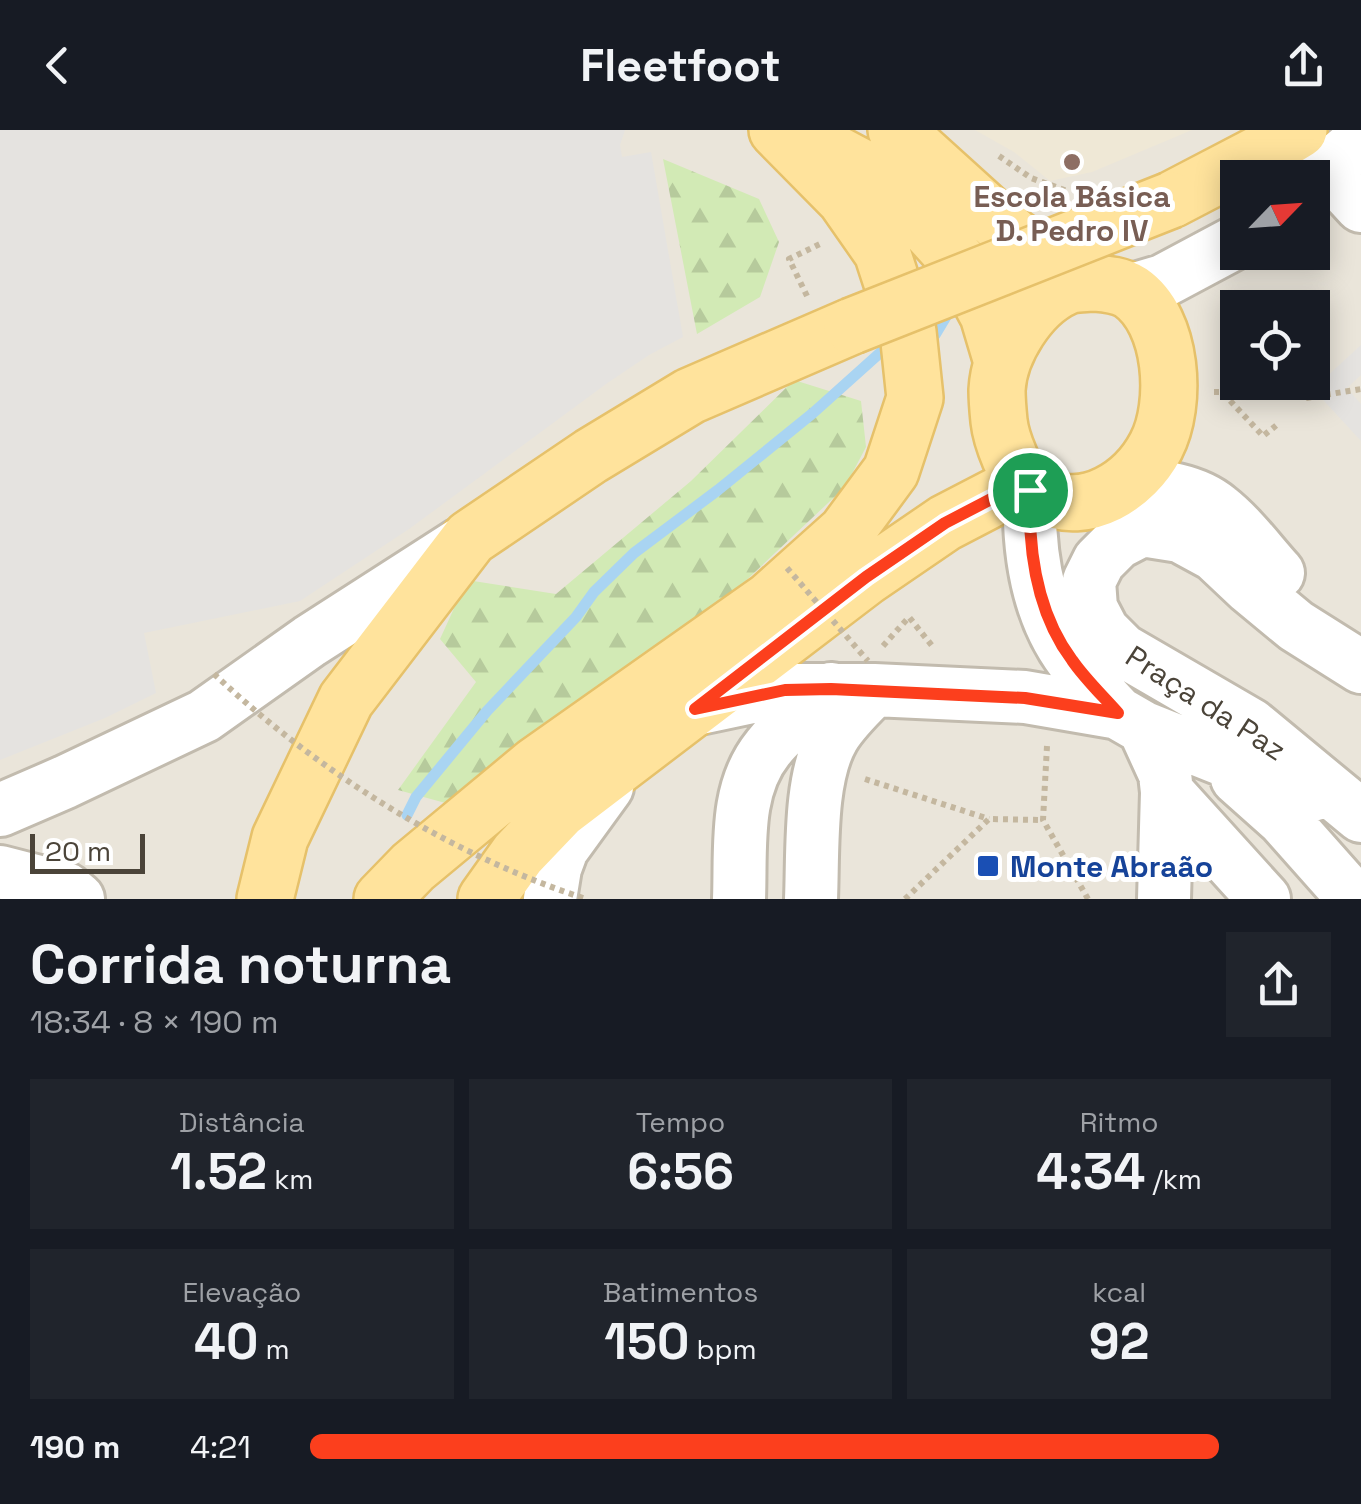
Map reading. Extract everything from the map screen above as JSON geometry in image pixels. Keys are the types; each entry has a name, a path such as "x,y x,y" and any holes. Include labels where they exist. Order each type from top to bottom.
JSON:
{"main road":[{"path":"382,899 413,867 536,765 770,600 846,532 891,471 915,398 908,332 882,252 845,199 777,130"},
{"path":"790,130 859,166 911,209 960,263 988,314 1002,362"},
{"path":"896,130 1012,236 1050,262 1112,287 1143,304 1154,318 1167,351 1168,388 1156,446 1128,483 1107,496 1085,502 1057,502 1027,486 1006,450 997,389 1002,362 1029,313 1048,296 1069,285 1112,287"},
{"path":"265,899 280,838 346,700 470,538 591,456 690,396 833,319 1171,200 1263,152 1332,165"},
{"path":"486,899 518,854 560,810 866,577 945,523 1027,486"}],"street":[{"path":"1112,287 1163,281 1220,251"},
{"path":"1128,483 1166,487 1216,507 1361,666"},
{"name":"Praça da Paz","path":"1027,486 1037,580 1055,634 1072,660 1157,752 1165,774 1169,893"},
{"name":"Praça da Paz","path":"1358,814 1251,725 1122,650 1104,631 1091,608 1090,581 1117,543 1142,530 1180,536 1215,555 1296,626 1361,666"},
{"path":"0,810 204,716 310,641 470,538"},
{"path":"739,899 743,802 751,775 768,747 858,680"},
{"path":"810,899 817,788 822,766 846,719 858,680"},
{"name":"Praça da Paz","path":"695,709 858,680 1050,701 1131,721 1358,814"},
{"path":"550,899 562,849 636,753"},
{"name":"Praça da Paz","path":"1214,757 1283,819 1354,899"},
{"name":"Praça da Paz","path":"1167,792 1264,899"},
{"path":"0,872 66,889 78,899"}],"path":[{"path":"986,146 1031,178 1071,192"},
{"path":"833,319 789,260 837,236"},
{"path":"1168,388 1222,392 1263,436 1278,424"},
{"path":"1330,394 1361,389"},
{"path":"787,568 858,680 909,617"},
{"path":"214,674 260,718 344,780 491,861 586,899"},
{"path":"1050,701 1043,820 1088,899"},
{"path":"904,899 989,819 1043,820"}],"shaded area":[{"path":"0,130 1361,130 1361,899 0,899"},
{"path":"0,130 625,130 620,145 622,157 651,152 683,337 606,384 409,529 300,601 144,633 156,693 0,760"},
{"name":"Escola Básica D. Pedro IV","path":"975,130 1192,130 1092,172 1050,181 1014,152"},
{"path":"1361,345 1361,375 1347,388 1361,404 1361,441 1323,400 1330,400 1330,373"}],"green space":[{"path":"663,159 759,199 779,242 760,297 697,334"},
{"path":"794,380 861,401 866,447 845,487 686,637 460,807 398,790 476,682 440,639 467,580 556,594 691,481"}],"waterway":[{"path":"935,335 950,310"},
{"path":"407,815 416,797 487,711 576,617 594,592 634,553 813,413 881,352"}],"place":[{"name":"Escola Básica D. Pedro IV","path":"1072,162"},
{"name":"Monte Abraão","path":"988,866"}],"route":[{"path":"1024,482 1030,490 1029,530 1037,580 1055,634 1118,713 1025,698 831,689 785,690 695,709 866,577 945,523 1024,482"}]}
